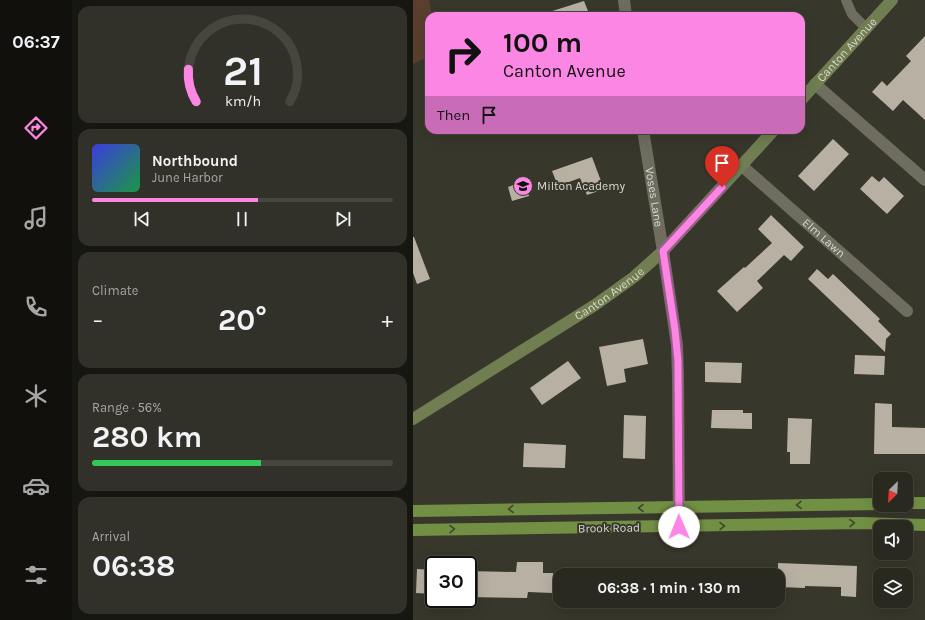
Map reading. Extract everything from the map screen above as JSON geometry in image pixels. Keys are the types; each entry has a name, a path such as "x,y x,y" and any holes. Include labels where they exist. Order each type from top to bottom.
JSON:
{"main road":[{"path":"913,503 925,503"},
{"name":"Brook Road","path":"413,511 873,504"},
{"name":"Brook Road","path":"413,530 862,523 925,525"}],"street":[{"path":"624,0 626,12"},
{"name":"Canton Avenue","path":"805,95 892,0"},
{"path":"815,84 925,180"},
{"name":"Voses Lane","path":"644,134 675,330 678,361 679,527"},
{"name":"Canton Avenue","path":"413,419 608,296 634,277 663,251 770,134"},
{"name":"Elm Lawn","path":"741,166 907,311"}],"lane":[{"path":"846,0 852,14 866,28"}],"shaded area":[{"path":"413,0 429,0 431,12 425,12 425,58 413,64"}],"building":[{"path":"584,1 588,12 549,12"},
{"path":"925,36 925,120 903,100 893,111 872,92 882,81 887,86 911,61 906,56"},
{"path":"833,139 849,154 814,191 798,176"},
{"path":"592,157 604,189 587,195 580,178 558,186 552,171"},
{"path":"872,176 879,182 884,177 904,196 887,214 860,189"},
{"path":"524,181 529,196 512,201 508,187"},
{"path":"771,215 804,247 791,261 784,255 757,281 763,288 737,312 717,291 772,243 758,229"},
{"path":"413,237 430,279 417,284 413,273"},
{"path":"817,269 828,279 833,274 880,319 878,321 891,334 886,339 885,352 808,279"},
{"path":"643,339 648,364 624,369 626,382 607,386 599,347"},
{"path":"855,355 885,356 884,375 854,374"},
{"path":"568,361 581,378 542,405 530,388"},
{"path":"705,362 742,363 741,383 705,382"},
{"path":"875,403 892,404 892,427 925,428 925,454 874,454"},
{"path":"712,410 743,410 743,413 752,413 752,429 711,428"},
{"path":"624,415 646,416 645,459 623,458"},
{"path":"788,418 812,419 810,464 790,464 790,452 787,452"},
{"path":"524,443 566,445 565,468 523,467"},
{"path":"517,562 543,562 543,573 553,573 553,593 528,592 527,598 477,597 477,571 516,572"},
{"path":"778,563 857,566 856,597 841,596 841,587 785,587 785,568 778,568"},
{"path":"417,569 425,569 425,594 416,593"}],"place":[{"name":"Milton Academy","path":"523,186"}],"route":[{"path":"679,527 678,361 675,330 663,251 722,187"}]}
